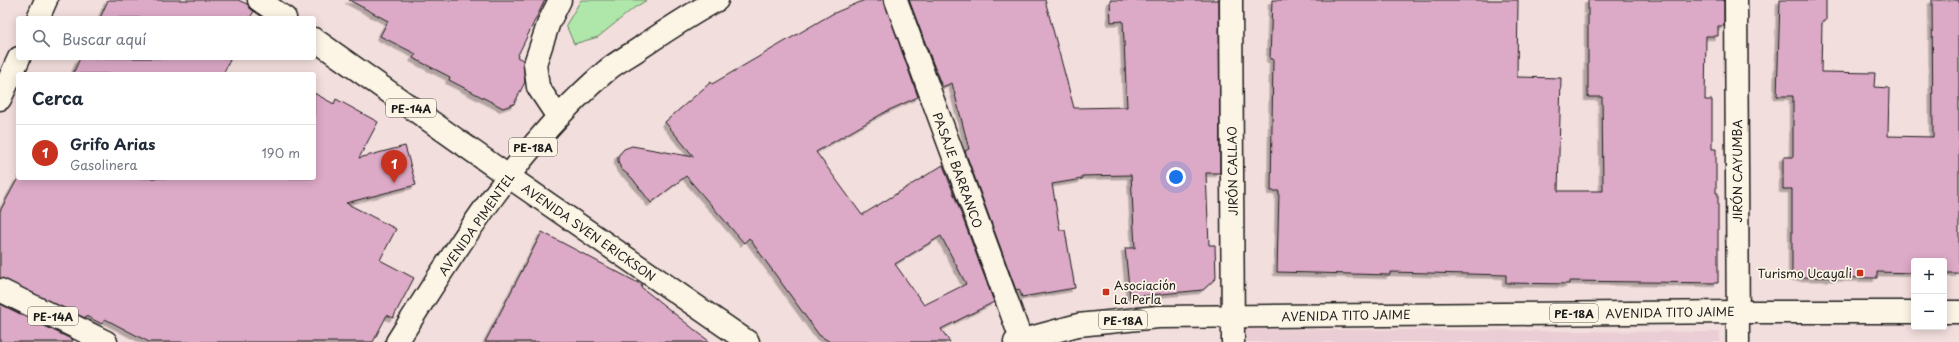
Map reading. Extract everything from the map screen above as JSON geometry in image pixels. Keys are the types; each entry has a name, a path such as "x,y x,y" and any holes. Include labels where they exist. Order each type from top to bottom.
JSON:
{"main road":[{"path":"39,16 46,0"},
{"path":"260,0 282,16"},
{"path":"558,117 538,87 534,64 549,22 560,0"},
{"name":"AVENIDA PIMENTEL","path":"397,342 446,266 508,176 558,117 606,71 697,11 717,0"},
{"name":"PASAJE BARRANCO","path":"896,0 1018,341"},
{"name":"JIRÓN CALLAO","path":"1231,0 1233,342"},
{"name":"JIRÓN CAYUMBA","path":"1736,0 1738,342"},
{"name":"AVENIDA SVEN ERICKSON","path":"316,40 508,176 748,342"},
{"path":"0,99 18,60"},
{"name":"PE-14A","path":"0,290 106,342"},
{"name":"AVENIDA TITO JAIME","path":"1234,316 1911,312"},
{"path":"1947,312 1959,312"},
{"name":"PE-18A","path":"1018,341 1078,325 1158,317 1234,316"}],"shaded area":[{"path":"1245,329 1720,332 1720,342 1246,342"}],"green space":[{"path":"581,0 647,0 634,8 598,37 574,44 566,25"}],"building":[{"path":"108,0 238,0 247,4 254,11 251,16 101,16"},
{"path":"349,0 545,0 517,57 523,60 525,82 514,104 503,108 449,80 450,77 413,58 416,54 380,36 388,21"},
{"path":"865,0 884,0 918,97 887,111 816,152 862,215 943,165 994,302 941,329 950,342 830,342 819,335 749,238 744,243 686,176 651,203 632,178 621,169 618,161 618,156 624,149 632,146 694,157 665,122 711,82 712,84 832,14","holes":["941,236 966,284 924,305 895,264"]},
{"path":"909,0 1045,0 1074,108 1127,107 1123,21 1111,22 1110,0 1219,0 1220,173 1206,173 1209,245 1215,245 1216,278 1203,290 1130,297 1125,248 1135,248 1131,175 1082,176 1082,179 1052,184 1060,230 1065,230 1075,288 1022,297 1019,289 1016,290 965,151 969,149 952,83 942,87"},
{"path":"1272,0 1518,0 1517,77 1561,78 1558,191 1603,191 1602,97 1588,97 1588,0 1724,0 1724,26 1718,26 1718,36 1706,36 1705,100 1712,100 1712,149 1716,149 1716,193 1718,193 1718,283 1569,281 1569,284 1506,283 1506,275 1390,272 1390,275 1277,272 1279,191 1271,191 1273,59 1270,59"},
{"path":"1780,0 1826,0 1826,21 1822,21 1821,72 1875,73 1874,87 1889,88 1888,136 1933,137 1932,0 1959,0 1959,273 1947,273 1947,258 1911,258 1911,273 1877,272 1877,278 1792,277 1792,189 1783,189 1783,157 1793,157 1793,96 1777,96"},
{"path":"79,60 230,60 224,72 74,72"},
{"path":"316,94 334,104 336,99 378,122 359,158 405,146 416,185 346,203 396,229 380,260 414,278 393,318 387,315 373,342 149,342 105,319 102,324 86,316 85,318 0,278 0,211 17,180 316,180"},
{"path":"542,232 642,285 641,287 710,342 485,342"},
{"path":"0,304 73,340 72,342 0,342"}],"place":[{"name":"Grifo Arias","path":"394,183"},
{"name":"Turismo Ucayali","path":"1860,273"},
{"name":"Asociación La Perla","path":"1106,292"}]}
